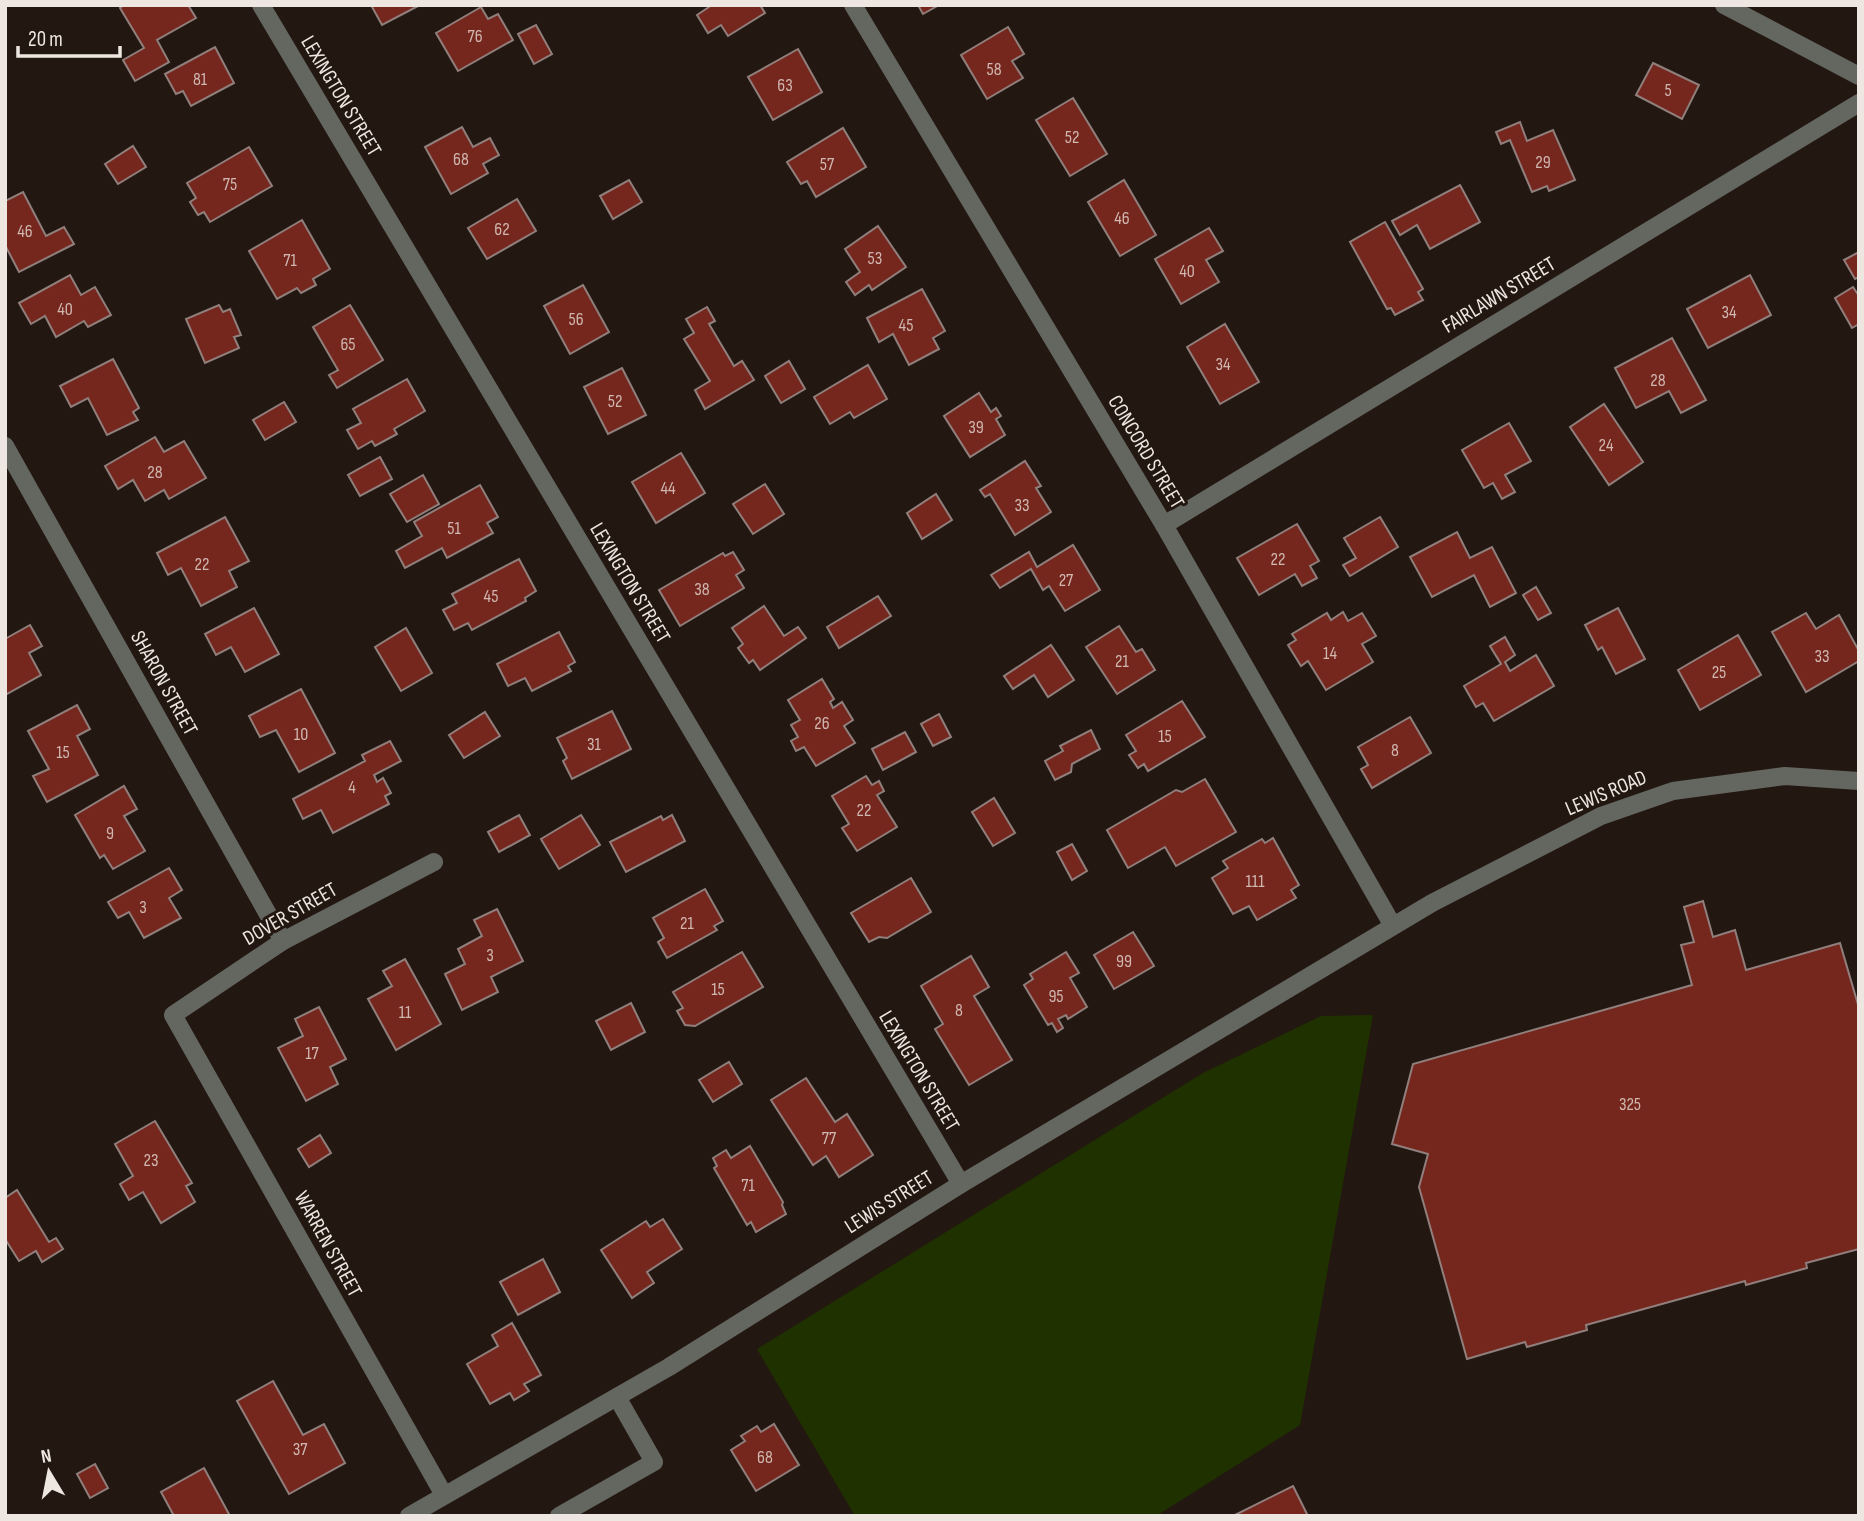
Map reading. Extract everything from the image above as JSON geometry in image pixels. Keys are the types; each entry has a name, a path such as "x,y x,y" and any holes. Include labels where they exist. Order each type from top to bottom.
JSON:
{"street":[{"name":"LEXINGTON STREET","path":"261,5 961,1184"},
{"name":"CONCORD STREET","path":"853,5 1164,525 1393,926"},
{"path":"1724,5 1859,76"},
{"name":"FAIRLAWN STREET","path":"1164,525 1859,103"},
{"name":"SHARON STREET","path":"5,446 282,941"},
{"name":"LEWIS ROAD","path":"1393,926 1601,816 1673,790 1785,776 1859,781"},
{"name":"DOVER STREET","path":"173,1015 282,941 434,862"},
{"name":"LEWIS STREET","path":"409,1516 669,1367 961,1184 1393,926"},
{"name":"WARREN STREET","path":"173,1015 444,1496"},
{"path":"559,1516 653,1462 617,1397"}],"green space":[{"path":"1373,1015 1300,1425 1156,1516 855,1516 757,1349 1203,1073 1321,1016"}],"building":[{"path":"124,5 188,5 196,18 157,40 169,62 135,81 123,60 144,48 120,8"},
{"path":"371,5 420,5 382,25"},
{"path":"708,5 760,5 765,13 728,36 721,25 708,33 697,15 709,7"},
{"path":"918,5 939,5 923,14"},
{"path":"481,7 488,19 498,14 513,40 458,71 436,33"},
{"path":"536,25 552,54 534,64 518,34"},
{"path":"1008,27 1024,54 1012,61 1023,78 987,99 961,55"},
{"path":"215,47 234,83 191,106 183,91 176,94 165,74"},
{"path":"798,49 822,92 773,120 748,77"},
{"path":"1653,63 1699,85 1682,119 1636,95"},
{"path":"1073,98 1107,154 1070,176 1036,120"},
{"path":"1520,122 1527,141 1553,130 1575,180 1549,191 1547,186 1532,192 1510,140 1501,144 1496,132"},
{"path":"462,127 473,147 490,138 499,155 483,164 488,173 451,194 425,147"},
{"path":"843,128 866,167 816,197 807,181 801,184 787,162"},
{"path":"133,146 146,167 118,184 105,164"},
{"path":"249,147 272,186 210,222 204,212 198,215 190,202 196,198 187,183"},
{"path":"629,180 642,202 613,219 600,196"},
{"path":"1124,180 1156,235 1120,256 1088,202"},
{"path":"1460,185 1480,222 1430,249 1417,225 1400,235 1392,221"},
{"path":"23,192 46,236 64,227 74,244 19,272 5,245 5,201"},
{"path":"517,199 536,231 487,259 468,228"},
{"path":"302,220 330,269 313,279 316,285 301,293 297,288 277,299 249,251"},
{"path":"1385,222 1423,289 1418,292 1423,300 1395,315 1391,308 1387,309 1350,242"},
{"path":"878,226 906,267 872,290 869,285 855,295 846,282 860,272 845,249"},
{"path":"1209,228 1223,251 1206,260 1219,282 1181,304 1155,259"},
{"path":"1859,252 1859,277 1855,279 1844,260"},
{"path":"70,275 81,295 95,287 111,315 88,327 84,321 56,337 45,316 31,324 19,303"},
{"path":"1750,275 1771,315 1708,348 1687,309"},
{"path":"583,285 609,332 570,354 544,306"},
{"path":"1853,287 1859,296 1859,324 1852,328 1835,298"},
{"path":"922,289 945,331 933,338 939,349 909,365 893,334 879,342 867,318"},
{"path":"219,305 223,312 230,309 241,335 234,337 239,348 205,363 186,319"},
{"path":"350,305 383,360 337,388 329,375 338,370 313,327"},
{"path":"707,307 715,321 709,324 734,366 742,361 754,380 705,409 695,390 710,381 684,339 694,333 686,319"},
{"path":"1225,324 1259,382 1220,404 1187,347"},
{"path":"1672,338 1706,400 1681,413 1669,391 1636,408 1615,368"},
{"path":"113,359 139,408 133,412 138,420 107,435 88,398 71,407 60,386"},
{"path":"789,361 805,389 781,403 765,376"},
{"path":"868,365 887,399 854,418 850,412 830,424 814,397"},
{"path":"622,368 646,415 608,434 584,387"},
{"path":"407,379 425,411 394,429 397,434 375,446 372,441 358,449 347,430 361,423 353,409"},
{"path":"979,393 991,412 996,408 1001,416 996,419 1005,435 970,457 944,416"},
{"path":"284,402 296,422 265,440 253,420"},
{"path":"1604,404 1643,462 1609,485 1570,427"},
{"path":"1509,423 1531,461 1505,475 1515,492 1502,499 1493,483 1484,488 1462,450"},
{"path":"155,437 164,452 184,441 206,478 169,499 164,490 145,501 133,480 118,489 105,466"},
{"path":"681,453 705,493 656,523 632,482"},
{"path":"380,457 392,479 360,496 348,475"},
{"path":"1025,461 1041,486 1036,488 1051,512 1015,535 990,494 985,497 980,490"},
{"path":"423,475 439,504 407,522 390,494"},
{"path":"765,484 784,514 753,534 733,504"},
{"path":"480,485 498,517 487,523 493,533 447,558 442,548 405,568 396,551 422,536 414,522"},
{"path":"936,494 952,520 922,539 907,513"},
{"path":"225,517 249,561 229,571 237,587 201,606 181,568 168,575 157,553"},
{"path":"1380,517 1398,547 1350,576 1343,565 1356,558 1344,538"},
{"path":"1297,524 1319,561 1310,566 1317,578 1302,586 1295,574 1259,595 1237,558"},
{"path":"1457,532 1470,558 1492,547 1516,593 1490,607 1474,575 1432,597 1410,557"},
{"path":"1073,545 1100,590 1065,611 1049,586 1043,590 1031,569 1000,588 991,575 1029,552 1037,567"},
{"path":"733,552 744,570 736,575 744,588 680,626 659,590 723,553 725,556"},
{"path":"519,559 536,591 525,598 526,601 472,630 468,623 454,630 443,610 457,603 452,594"},
{"path":"1536,587 1551,613 1538,620 1523,595"},
{"path":"878,596 891,616 839,648 827,627"},
{"path":"764,606 784,636 798,627 806,638 760,670 753,660 749,663 738,648 743,644 732,628"},
{"path":"254,608 279,654 245,672 231,647 216,655 205,634"},
{"path":"1618,608 1645,659 1616,674 1602,647 1598,650 1585,625"},
{"path":"1343,612 1348,621 1362,613 1376,636 1362,644 1373,662 1326,690 1308,661 1301,666 1288,645 1296,640 1292,634 1327,613 1331,620"},
{"path":"1806,613 1816,629 1839,615 1859,651 1859,661 1806,692 1772,632"},
{"path":"30,625 42,646 29,653 41,675 5,695 5,639"},
{"path":"1119,626 1136,652 1142,649 1155,670 1117,694 1086,647"},
{"path":"406,628 432,673 401,691 375,647"},
{"path":"559,632 575,662 568,666 571,671 532,691 525,678 508,686 497,664"},
{"path":"1738,635 1761,675 1700,710 1678,670"},
{"path":"1505,637 1515,655 1505,662 1510,671 1536,655 1554,686 1494,721 1483,703 1476,707 1464,686 1501,664 1490,646"},
{"path":"1051,645 1074,680 1048,697 1034,675 1013,689 1004,676"},
{"path":"822,679 834,699 830,702 833,708 842,702 853,720 844,726 855,743 816,766 804,747 796,751 791,741 798,737 791,725 800,720 788,700"},
{"path":"301,689 335,753 299,772 276,730 260,737 249,716"},
{"path":"1182,701 1205,737 1148,771 1144,764 1138,768 1129,755 1136,751 1126,735"},
{"path":"77,705 90,729 77,736 98,775 47,802 33,776 49,769 28,731"},
{"path":"612,711 631,749 572,779 563,761 567,758 557,738"},
{"path":"485,712 500,736 464,758 449,735"},
{"path":"939,714 951,737 933,746 921,724"},
{"path":"1410,717 1431,753 1372,788 1361,769 1368,765 1358,747"},
{"path":"1091,730 1100,749 1072,764 1071,772 1055,780 1045,761 1063,751 1060,746"},
{"path":"905,732 916,752 883,770 872,749"},
{"path":"390,741 401,761 374,775 377,782 383,778 391,793 385,796 389,804 333,833 321,810 303,819 293,799 365,761 362,755"},
{"path":"866,776 872,785 879,781 884,791 877,795 897,827 857,851 842,828 849,824 832,796"},
{"path":"1205,779 1236,832 1176,866 1165,847 1128,868 1107,830 1176,790 1182,792"},
{"path":"124,786 137,809 124,816 145,851 113,869 104,855 100,858 75,815"},
{"path":"994,798 1015,833 993,846 972,812"},
{"path":"519,815 530,835 499,852 488,832"},
{"path":"581,815 600,845 559,869 541,839"},
{"path":"672,815 685,841 626,872 610,842 661,816 663,820"},
{"path":"1273,838 1299,885 1291,890 1296,898 1257,920 1249,906 1233,914 1212,878 1228,868 1223,861 1262,839 1265,843"},
{"path":"1072,844 1087,871 1072,880 1057,852"},
{"path":"169,868 182,890 169,898 181,918 144,938 129,912 118,918 108,902"},
{"path":"911,878 931,912 887,938 879,937 869,942 851,913"},
{"path":"705,889 723,921 714,926 717,930 667,958 658,942 664,938 653,918"},
{"path":"1703,901 1713,937 1735,930 1746,970 1840,943 1859,1008 1859,1249 1806,1263 1807,1268 1746,1285 1745,1281 1586,1325 1587,1330 1527,1347 1525,1342 1467,1359 1419,1187 1428,1154 1392,1144 1413,1064 1692,985 1681,945 1694,942 1684,907"},
{"path":"497,909 523,961 491,977 498,992 462,1010 445,974 465,964 458,949 482,936 474,920"},
{"path":"1133,932 1154,966 1114,989 1094,955"},
{"path":"742,952 763,987 695,1026 685,1025 677,1011 683,1008 673,992"},
{"path":"1066,952 1079,973 1070,978 1087,1007 1068,1019 1066,1015 1058,1019 1063,1028 1057,1032 1052,1023 1048,1025 1024,985 1033,979 1030,974"},
{"path":"971,956 989,987 974,996 1012,1060 969,1085 935,1029 943,1024 921,986"},
{"path":"405,959 441,1024 396,1050 368,999 392,986 383,971"},
{"path":"631,1003 645,1032 611,1050 596,1021"},
{"path":"319,1007 346,1059 330,1067 338,1084 306,1101 278,1048 303,1036 295,1019"},
{"path":"729,1062 742,1084 713,1102 699,1080"},
{"path":"806,1078 835,1122 847,1114 873,1155 839,1177 826,1156 813,1165 771,1100"},
{"path":"155,1121 192,1183 186,1186 195,1202 161,1223 143,1192 129,1200 120,1184 133,1176 115,1144"},
{"path":"320,1135 331,1153 309,1167 298,1149"},
{"path":"750,1146 783,1202 786,1214 756,1232 751,1222 747,1225 714,1168 717,1166 713,1158 726,1150 731,1158"},
{"path":"17,1190 49,1242 56,1238 63,1249 42,1262 36,1251 19,1261 5,1239 5,1198"},
{"path":"663,1219 682,1249 647,1272 654,1283 632,1298 601,1250 646,1221 650,1227"},
{"path":"543,1259 560,1292 518,1315 500,1282"},
{"path":"512,1323 541,1375 524,1384 529,1391 514,1400 510,1393 490,1404 467,1364 498,1346 492,1335"},
{"path":"273,1381 303,1435 324,1424 345,1463 289,1494 237,1401"},
{"path":"774,1424 799,1465 756,1491 731,1450 745,1441 741,1436 757,1426 761,1432"},
{"path":"95,1464 108,1488 90,1498 77,1474"},
{"path":"204,1468 230,1516 174,1516 161,1492"},
{"path":"1293,1486 1308,1516 1233,1516"}]}
